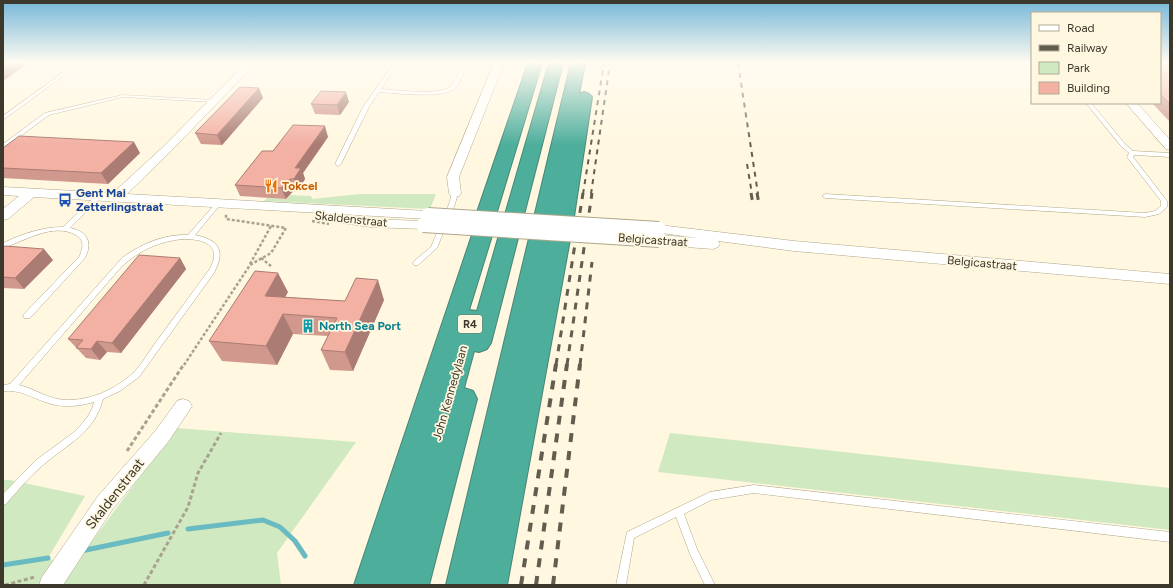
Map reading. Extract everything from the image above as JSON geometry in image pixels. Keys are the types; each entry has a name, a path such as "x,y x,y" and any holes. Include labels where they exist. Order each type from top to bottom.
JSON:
{"highway":[{"path":"370,585 484,228 525,90"},
{"name":"John Kennedylaan","path":"394,585 538,90"},
{"name":"John Kennedylaan","path":"413,585 548,90"},
{"path":"462,585 572,90"},
{"path":"491,585 563,220 585,90"}],"street":[{"path":"115,198 224,90"},
{"path":"455,193 452,182 453,177 488,90"},
{"path":"1132,104 1170,147"},
{"name":"Skaldenstraat","path":"3,191 218,204 371,223 426,220 484,228"},
{"path":"3,216 30,193"},
{"name":"Belgicastraat","path":"484,228 563,220 720,244 794,246 1170,279"},
{"name":"Skaldenstraat","path":"45,580 105,503 162,436 183,406"}],"lane":[{"path":"3,118 41,90"},
{"path":"338,164 366,107 378,90"},
{"path":"386,90 433,93 447,90"},
{"path":"3,147 47,114 123,96 214,101"},
{"path":"1089,104 1132,153 1170,155"},
{"path":"825,196 1145,215 1157,213 1164,207 1164,201 1130,157 1132,153"},
{"path":"416,263 434,248 455,193"},
{"path":"64,230 98,197"},
{"path":"191,236 218,204"},
{"path":"3,246 35,233 64,230 71,231 82,236 86,246 85,251 77,264 27,316"},
{"path":"3,388 23,388 53,401 71,403 99,398 124,385 136,375 216,265 218,253 216,247 206,240 191,236 173,238 153,243 127,258 12,387"},
{"path":"3,501 40,462 88,425 98,408 99,398"},
{"path":"621,585 630,534 710,496 754,489 1170,537"},
{"path":"678,511 693,551 710,585"}],"path":[{"path":"233,212 226,214 226,219 286,228 271,253 250,265"},
{"path":"308,220 330,224"},
{"path":"124,456 250,265 270,226"},
{"path":"261,258 271,266"},
{"path":"144,585 188,507 198,473 221,433"},
{"path":"5,585 45,580"}],"green space":[{"path":"360,194 436,194 430,209 264,201 267,198 287,199 290,195 311,196 312,199"},
{"path":"176,428 356,442 277,553 281,585 3,585 3,480 10,480 85,496 48,558 72,568"},
{"path":"670,433 1170,488 1170,530 658,472"}],"building":[{"path":"237,90 257,90 217,135 195,133"},
{"path":"1161,90 1170,90 1170,104 1161,95"},
{"path":"321,91 346,92 337,105 311,104"},
{"path":"293,125 325,126 295,168 301,168 294,179 290,179 281,188 235,185 262,151 273,151"},
{"path":"19,136 134,142 101,173 3,168 3,148"},
{"path":"5,246 44,249 15,278 3,277 3,248"},
{"path":"139,255 180,258 112,343 97,341 91,349 76,348 83,340 68,339"},
{"path":"255,271 278,273 265,296 345,301 356,278 378,280 345,352 321,350 337,318 283,314 266,346 209,341"}],"waterway":[{"path":"188,529 263,520 280,527 295,541 305,556"},
{"path":"81,551 168,533"},
{"path":"3,565 48,558"}],"railway":[{"path":"583,194 600,90"},
{"path":"591,194 606,90"},
{"path":"742,90 758,194"},
{"path":"747,164 752,194"},
{"path":"556,365 583,193"},
{"path":"567,365 592,193"},
{"path":"751,193 753,204"},
{"path":"757,193 759,204"},
{"path":"580,365 592,262"},
{"path":"521,585 556,364"},
{"path":"536,585 567,364"},
{"path":"553,585 580,364"}],"place":[{"name":"Tokcel","path":"271,186"},
{"name":"Gent Mai Zetterlingstraat","path":"65,200"},
{"name":"North Sea Port","path":"308,326"}]}
